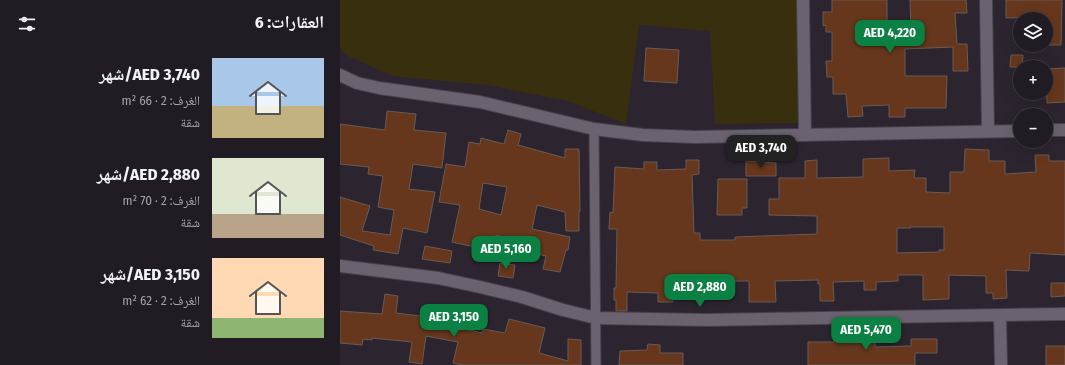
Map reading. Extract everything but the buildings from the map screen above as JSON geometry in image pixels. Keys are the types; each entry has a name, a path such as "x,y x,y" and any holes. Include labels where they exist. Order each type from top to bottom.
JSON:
{"street":[{"path":"803,0 805,135"},
{"path":"986,0 988,131"},
{"path":"340,75 357,83 379,88 480,102 594,130 644,135 695,137 1013,130"},
{"path":"1053,130 1065,130"},
{"path":"340,266 438,278 522,297 563,310 596,318 706,320 1065,314"},
{"path":"1000,316 1001,365"}],"lane":[{"path":"594,130 596,365"}],"sand":[{"path":"340,0 799,0 799,123 715,124 710,31 639,25 626,124 568,101 487,85 392,76 346,55 340,47"}]}
